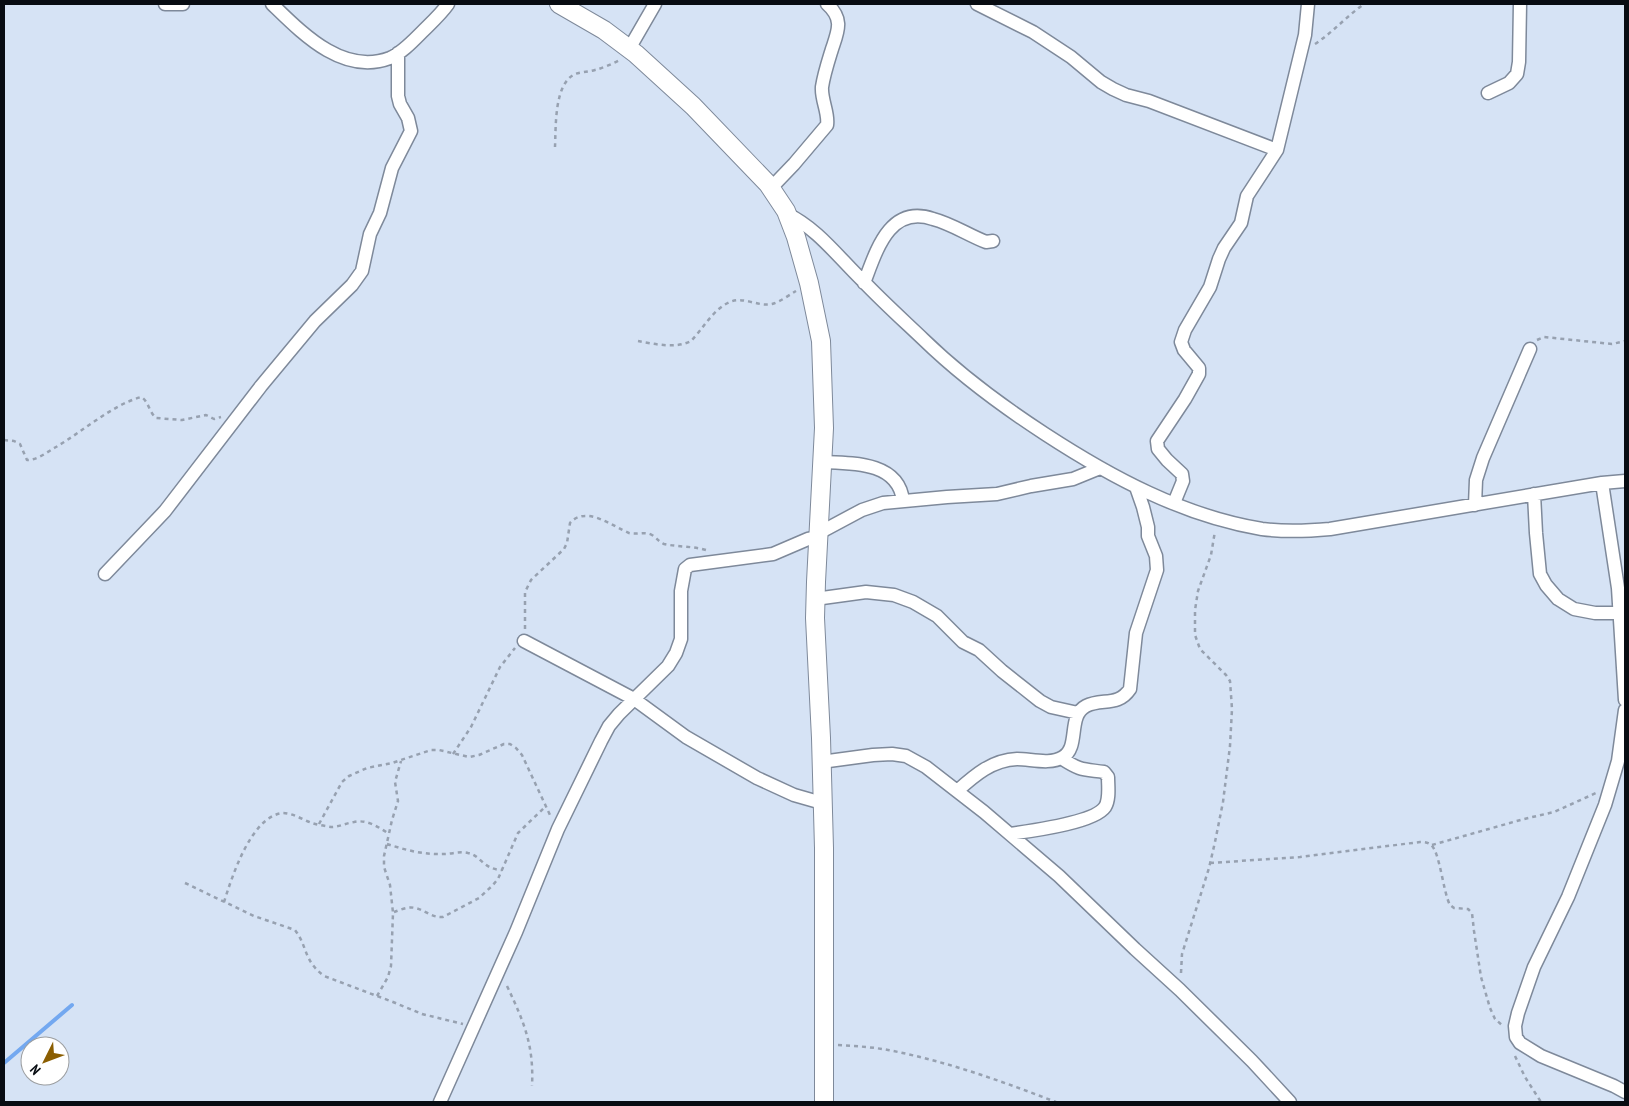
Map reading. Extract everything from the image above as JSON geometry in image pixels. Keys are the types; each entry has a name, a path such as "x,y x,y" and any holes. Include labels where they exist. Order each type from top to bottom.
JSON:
{"street":[{"path":"165,4 184,4"},
{"path":"272,4 314,43 348,60 366,62 378,62 391,58 407,47 448,4"},
{"path":"559,4 604,30 633,51 693,106 771,188 787,214 796,237 809,283 820,341 824,420 816,599 822,803 824,1102"},
{"path":"633,51 655,4"},
{"path":"771,188 827,126 828,120 822,99 822,88 825,70 838,33 838,24 833,9 826,4"},
{"path":"977,4 1032,32 1071,57 1113,90 1149,101 1277,150"},
{"path":"1174,503 1183,481 1182,474 1158,449 1157,441 1199,374 1199,368 1184,350 1181,342 1184,330 1210,287 1219,258 1241,222 1247,196 1277,150 1305,35 1308,4"},
{"path":"1488,93 1509,83 1516,74 1519,62 1520,4"},
{"path":"105,574 165,511 305,332 352,285 362,272 370,234 380,213 392,168 411,131 408,118 398,96 398,53"},
{"path":"787,214 810,228 930,346 980,389 1018,417 1100,468 1136,487 1217,518 1263,529 1300,532 1330,529 1534,494 1625,481"},
{"path":"864,283 876,252 886,234 892,226 904,219 916,216 932,218 986,242 993,241"},
{"path":"1475,504 1476,480 1483,458 1530,349"},
{"path":"823,462 854,463 878,469 891,475 900,486 903,501"},
{"path":"440,1102 500,971 558,829 609,726 668,666 676,653 681,639 683,572 687,566 773,554 819,535 862,510 883,503 997,494 1085,476 1100,468"},
{"path":"1602,483 1618,588 1625,700"},
{"path":"957,791 983,769 1002,761 1061,758 1069,751 1078,713 1084,707 1120,699 1130,689 1136,633 1157,570 1156,556 1148,536 1146,520 1136,487"},
{"path":"1534,494 1540,574 1546,585 1558,599 1574,609 1595,613 1620,613"},
{"path":"816,599 858,593 875,593 894,595 913,602 937,616 963,642 979,650 1040,701 1062,710 1078,713"},
{"path":"524,640 634,699 686,737 757,778 794,795 822,803"},
{"path":"1625,710 1618,761 1605,805 1568,897 1534,968 1518,1013 1516,1026 1516,1037 1520,1044 1541,1056 1625,1092"},
{"path":"821,762 892,754 906,756 926,767 1010,834 1058,876 1180,990 1252,1061 1290,1102"},
{"path":"1010,834 1047,828 1087,818 1095,815 1106,806 1108,798 1107,773 1082,770 1061,758"}],"path":[{"path":"1300,54 1325,38 1350,14 1364,4"},
{"path":"556,147 556,121 560,98 563,86 569,78 577,74 596,70 633,51"},
{"path":"638,341 656,344 686,344 728,302 737,300 761,305 774,304 809,283"},
{"path":"1530,349 1537,340 1544,337 1612,344 1625,341"},
{"path":"4,440 14,440 20,444 25,458 33,460 117,407 141,397 145,399 153,416 159,419 182,420 206,415 214,419 243,409"},
{"path":"454,754 472,727 500,667 512,651 524,640 525,592 531,580 568,543 570,524 574,518 588,516 598,518 635,534 646,533 662,543 692,546 709,551"},
{"path":"1180,990 1182,954 1210,862 1224,802 1230,746 1232,709 1230,681 1200,649 1195,635 1195,610 1198,590 1210,555 1217,518"},
{"path":"320,824 342,782 367,768 401,761 431,750 440,750 470,757 504,744 510,744 522,756 558,829"},
{"path":"377,996 388,977 391,966 393,913 390,885 384,867 389,834 398,801 395,782 401,761"},
{"path":"1432,845 1554,812 1611,787"},
{"path":"393,913 415,908 437,918 443,917 488,891 498,879 518,833 546,806"},
{"path":"224,902 240,857 252,836 263,824 280,814 286,813 313,823 336,827 352,822 364,822 389,834"},
{"path":"1210,862 1300,857 1420,842 1432,845 1437,853 1450,905 1454,908 1468,909 1472,913 1481,977 1490,1008 1495,1019 1516,1037"},
{"path":"387,844 409,851 431,854 466,852 472,854 488,868 502,870"},
{"path":"185,883 271,923 295,930 306,956 315,969 324,976 422,1014 474,1028"},
{"path":"500,971 521,1016 531,1050 533,1067 532,1086"},
{"path":"824,1043 887,1050 940,1062 1000,1080 1056,1102"},
{"path":"1514,1054 1525,1077 1541,1102"}],"waterway":[{"path":"4,1063 72,1005"}]}
